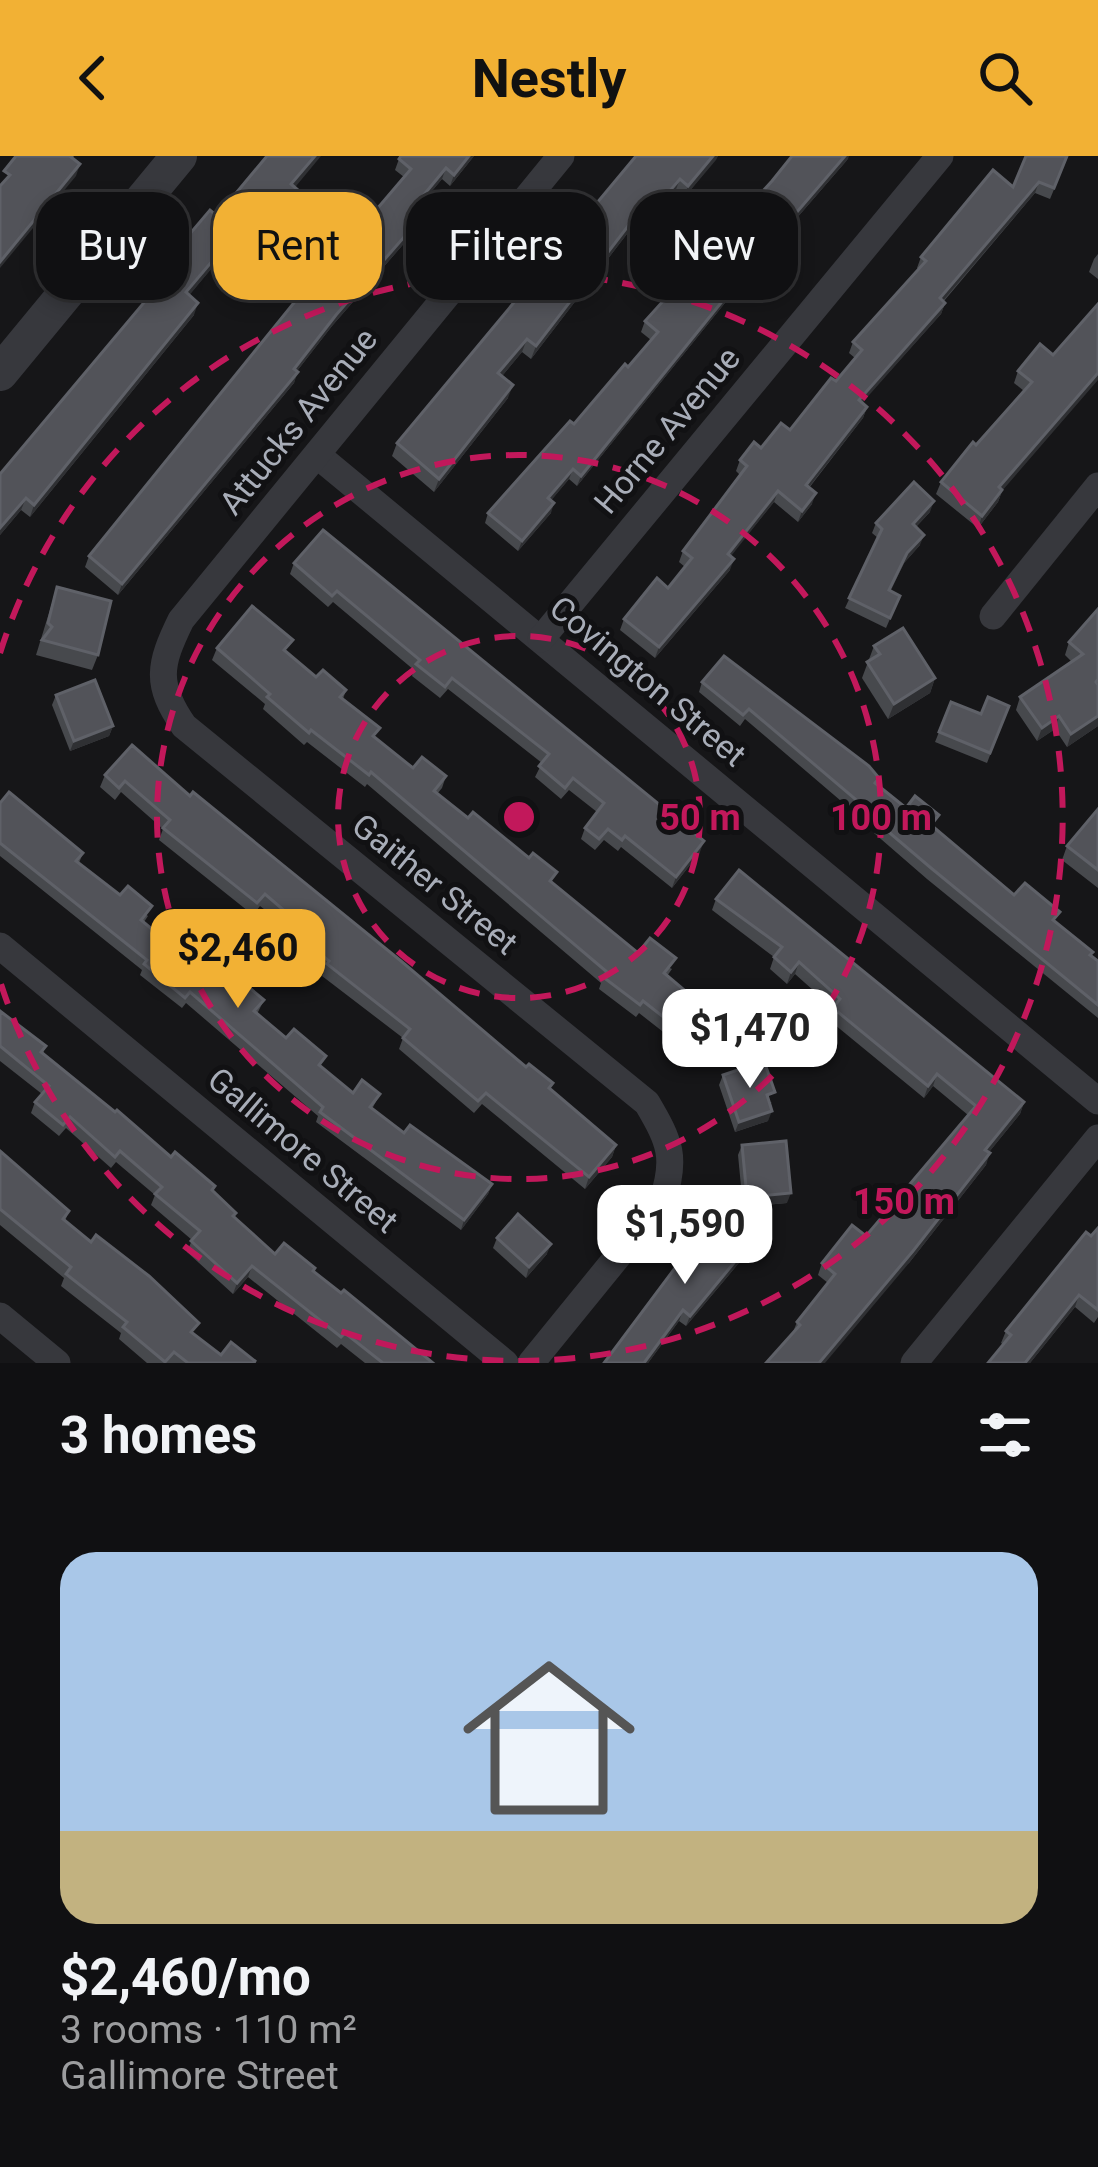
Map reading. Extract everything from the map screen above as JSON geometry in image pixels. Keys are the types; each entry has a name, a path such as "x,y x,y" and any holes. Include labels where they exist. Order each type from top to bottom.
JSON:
{"street":[{"path":"0,373 179,156"},
{"name":"Attucks Avenue","path":"181,620 561,156"},
{"name":"Horne Avenue","path":"541,639 940,156"},
{"name":"Covington Street","path":"317,455 1098,1101"},
{"path":"992,616 1098,486"},
{"name":"Gaither Street","path":"181,620 165,654 164,697 184,726 647,1102 665,1133 673,1172 662,1202 531,1363"},
{"name":"Gallimore Street","path":"0,946 505,1363"},
{"path":"914,1363 1098,1138"},
{"path":"0,1316 57,1363"}],"building":[{"path":"16,156 72,156 80,164 57,192 36,192 36,218 0,262 0,186 10,175 4,171"},
{"path":"267,156 315,156 291,184 298,192 237,192"},
{"path":"469,156 454,175 446,168 426,192 406,192 406,235 382,262 382,203 411,169 399,159"},
{"path":"636,156 713,156 688,186 680,179 669,192 630,192 630,224 606,255 606,192"},
{"path":"792,156 845,156 798,211 798,192 762,192"},
{"path":"1026,156 1067,156 1054,188 1039,182 940,298 945,303 859,400 867,407 806,485 816,493 802,511 778,491 728,554 734,559 659,647 624,619 657,578 668,588 692,558 683,551 747,466 740,460 754,442 761,448 781,423 790,430 831,378 836,381 862,350 853,342 926,261 921,257 993,170 1013,187"},
{"path":"210,210 213,260 189,288 189,235"},
{"path":"189,295 198,303 34,505 26,498 0,528 0,474 146,300 189,300"},
{"path":"349,300 294,369 298,372 122,584 89,556 300,301"},
{"path":"516,300 571,300 536,346 527,339 498,373 513,385 439,479 397,443"},
{"path":"664,300 723,300 581,476 573,469 548,498 554,503 522,541 488,513 658,332 645,321"},
{"path":"1098,304 1098,373 999,487 1002,490 982,516 941,482 1032,382 1018,371 1040,344 1053,355"},
{"path":"914,482 934,501 913,524 924,535 907,553 889,590 900,596 890,618 849,598 882,529 876,523"},
{"path":"323,530 704,841 676,877 625,836 622,840 608,829 599,839 585,828 604,803 573,778 565,788 539,766 549,754 452,678 445,687 337,591 332,596 294,563"},
{"path":"57,587 111,601 98,655 42,640 52,627 48,623"},
{"path":"252,606 293,640 284,650 316,677 323,670 346,690 340,697 380,728 373,736 413,768 422,757 446,776 434,791 468,818 473,812 529,858 533,853 557,872 550,881 638,953 650,938 676,958 664,973 728,1027 708,1052 643,1001 640,1005 603,977 607,972 371,772 369,775 311,730 309,733 267,697 270,694 217,648"},
{"path":"1098,609 1098,716 1071,734 1059,716 1042,728 1020,697 1083,654 1069,642"},
{"path":"903,628 935,678 894,704 867,662 880,654 874,646"},
{"path":"724,656 869,766 879,778 875,783 906,808 915,796 939,815 931,825 1014,895 1025,883 1060,912 1053,920 1098,961 1098,1005 749,709 743,715 702,682"},
{"path":"95,680 113,726 74,741 56,695"},
{"path":"988,697 1009,706 990,753 939,732 951,702 981,714"},
{"path":"132,745 526,1067 529,1064 553,1083 549,1088 616,1145 589,1177 486,1093 478,1101 403,1038 410,1029 327,964 288,926 294,919 265,894 257,903 163,828 170,820 125,781 119,788 105,775"},
{"path":"9,792 83,853 76,861 120,895 128,886 152,906 141,920 172,946 183,932 264,1000 254,1011 286,1038 294,1029 326,1056 319,1065 353,1093 362,1080 380,1094 370,1107 404,1133 410,1125 492,1184 464,1220 320,1112 323,1107 190,992 185,998 144,964 147,960 0,843 0,803"},
{"path":"1098,809 1098,870 1067,846"},
{"path":"739,870 1024,1102 985,1150 990,1153 819,1363 766,1363 835,1274 822,1263 852,1225 866,1236 976,1106 937,1074 928,1086 833,1008 840,999 799,962 791,972 774,957 782,947 716,899"},
{"path":"0,1011 46,1046 41,1052 171,1157 175,1152 215,1186 212,1190 236,1213 233,1216 275,1254 284,1243 313,1271 341,1293 344,1290 433,1363 383,1363 345,1333 341,1337 252,1266 237,1283 191,1241 200,1231 155,1194 162,1187 120,1151 115,1157 70,1117 63,1125 35,1102 49,1086 0,1046"},
{"path":"764,1061 775,1092 767,1095 772,1111 739,1122 723,1075"},
{"path":"786,1141 791,1193 747,1197 742,1145"},
{"path":"0,1151 69,1211 63,1219 91,1242 96,1235 199,1323 191,1332 221,1355 231,1342 254,1363 188,1363 174,1352 165,1362 123,1327 127,1322 66,1274 71,1267 0,1209"},
{"path":"722,1212 730,1212 757,1235 690,1316 683,1310 644,1363 604,1363 678,1264"},
{"path":"518,1214 551,1244 529,1267 497,1238"},
{"path":"1098,1228 1098,1310 1079,1295 1025,1363 988,1363 1011,1335 1006,1331 1086,1232 1091,1236"}]}
